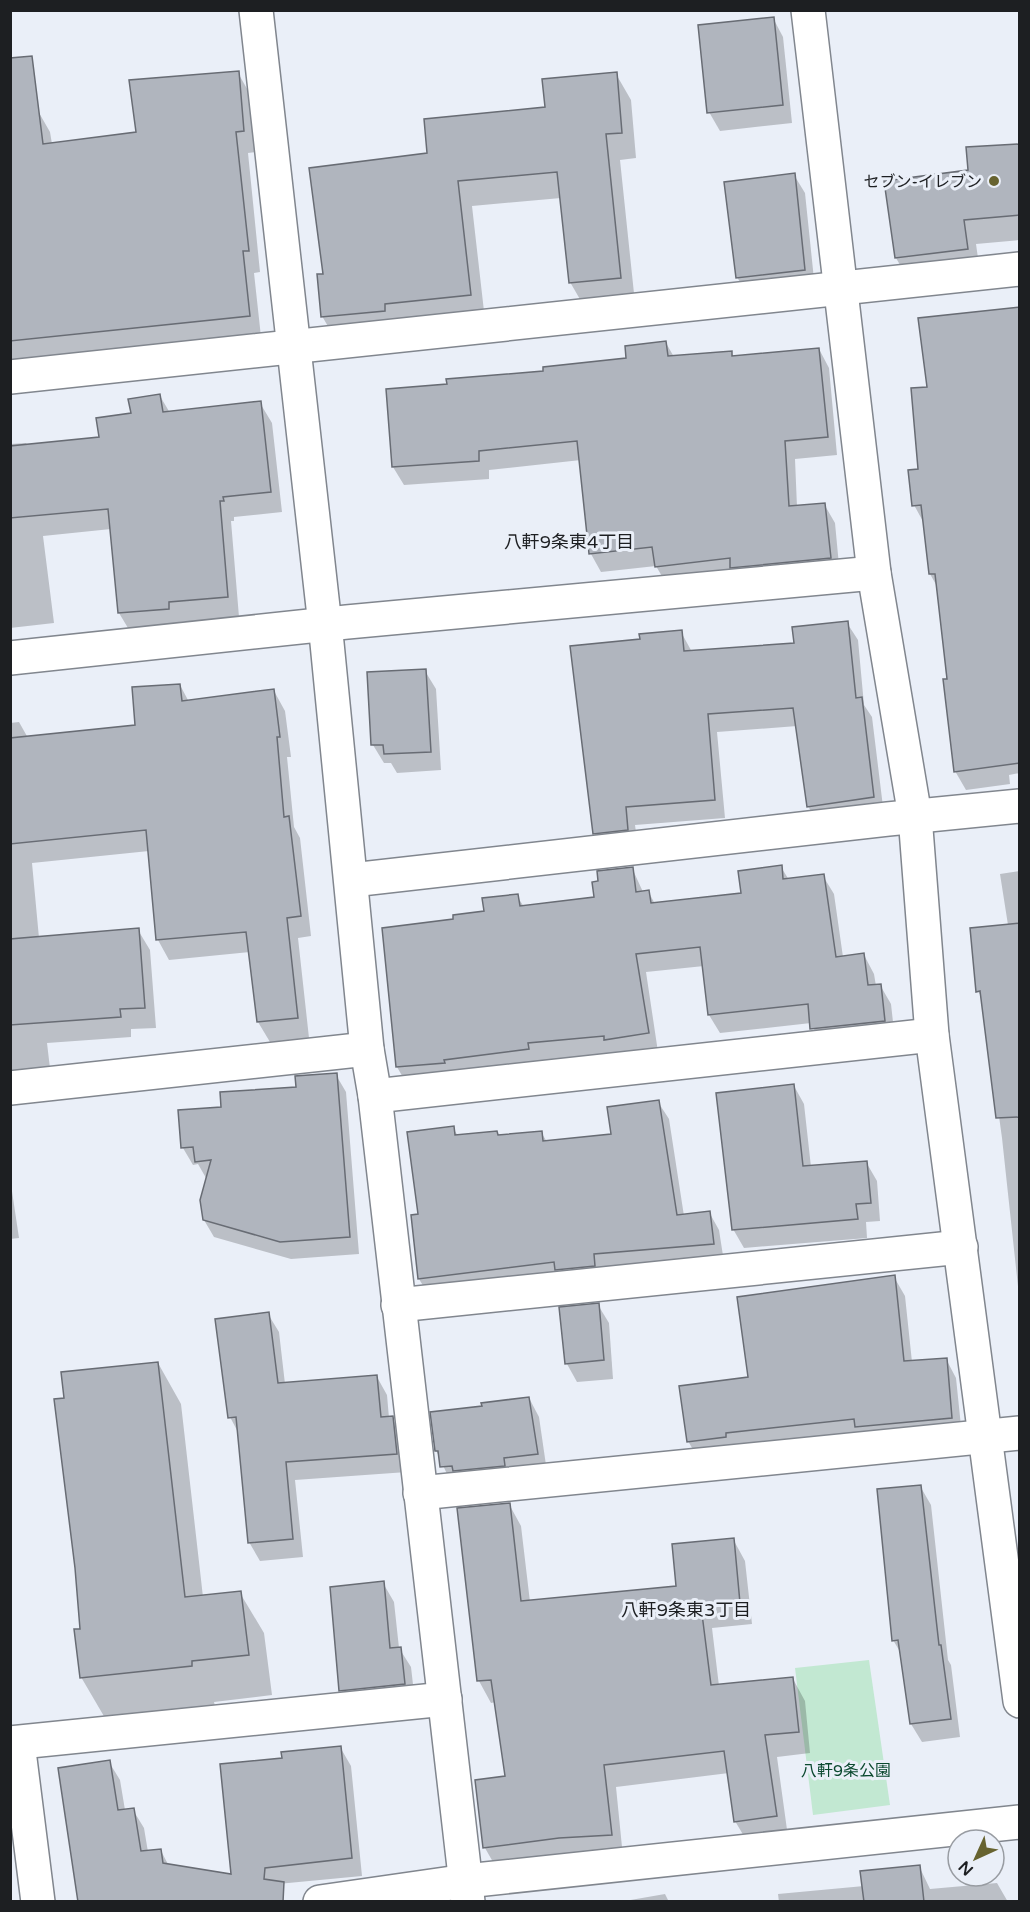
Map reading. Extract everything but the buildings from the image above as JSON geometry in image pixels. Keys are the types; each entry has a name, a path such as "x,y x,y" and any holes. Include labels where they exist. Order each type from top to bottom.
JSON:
{"street":[{"path":"256,10 325,624 367,1049 375,1096 467,1891"},
{"path":"808,10 874,573 915,816 933,1035 1020,1701"},
{"path":"10,377 1020,269"},
{"path":"10,658 325,624 874,573"},
{"path":"352,880 1020,806"},
{"path":"375,1096 933,1035"},
{"path":"10,1088 367,1049"},
{"path":"398,1305 961,1247"},
{"path":"420,1493 1020,1433"},
{"path":"38,1902 14,1743 445,1699"},
{"path":"320,1902 467,1891 1020,1822"}],"green space":[{"name":"八軒9条公園","path":"869,1660 890,1805 813,1815 795,1668"}],"place":[{"name":"セブン-イレブン","path":"994,181"}],"district":[{"name":"八軒9条東4丁目","path":"569,542"},
{"name":"八軒9条東3丁目","path":"686,1610"}]}
